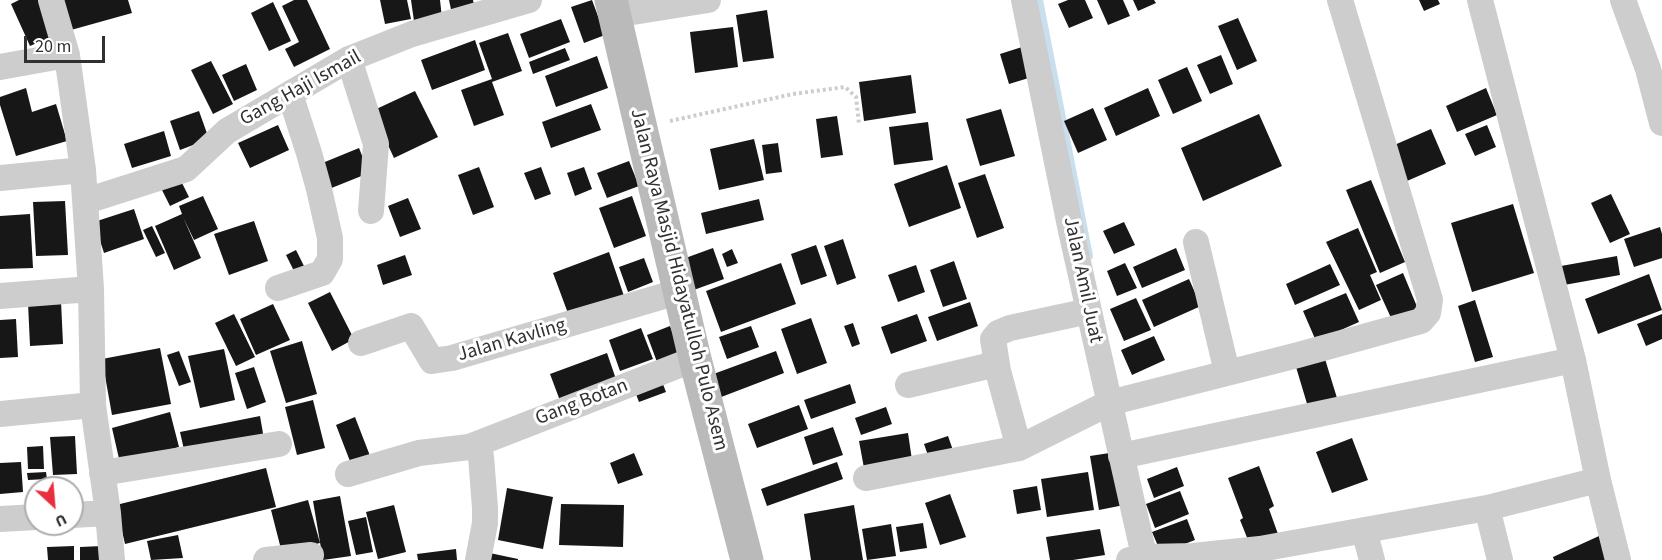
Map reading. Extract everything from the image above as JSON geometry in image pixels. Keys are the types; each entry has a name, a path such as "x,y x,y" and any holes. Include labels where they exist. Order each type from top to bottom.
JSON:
{"street":[{"path":"51,0 67,55 83,170 91,289 93,405 112,560"},
{"name":"Gang Haji Ismail","path":"86,201 186,169 227,131 349,59 412,34 529,0"},
{"path":"612,7 708,0"},
{"name":"Jalan Amil Juat","path":"1024,0 1089,311 1116,401 1144,558"},
{"path":"866,478 1019,448 1116,401 1421,321 1428,313 1428,293 1340,0"},
{"path":"1480,0 1573,360 1598,480 1618,560"},
{"path":"1623,0 1655,67 1662,123"},
{"name":"Jalan Raya Masjid Hidayatulloh Pulo Asem","path":"612,7 695,358 747,560"},
{"path":"0,67 67,55"},
{"path":"349,59 376,144 371,211"},
{"path":"278,288 322,273 330,259 330,238 319,189 290,94"},
{"path":"0,178 83,170"},
{"path":"1196,242 1227,372"},
{"path":"0,296 91,289"},
{"name":"Jalan Kavling","path":"361,343 411,326 432,361 452,358 681,291"},
{"path":"1019,448 998,371 993,339 998,333 1010,328 1089,311"},
{"name":"Gang Botan","path":"348,474 419,453 470,447 695,358"},
{"path":"1127,455 1573,360"},
{"path":"908,385 982,366 992,365 998,371"},
{"path":"0,414 93,405"},
{"path":"102,473 279,444"},
{"path":"470,447 477,449 481,456 485,523 478,560"},
{"path":"1144,558 1261,555 1364,530 1487,507 1598,480"},
{"path":"1487,507 1500,560"},
{"path":"84,514 108,513"},
{"path":"0,519 24,518"},
{"path":"1364,530 1372,560"},
{"path":"266,560 310,555"}],"path":[{"path":"640,128 793,94 845,87 856,97 859,124"}],"building":[{"path":"19,0 38,0 53,36 30,46 11,4"},
{"path":"63,0 128,0 132,13 71,30"},
{"path":"294,0 307,0 330,49 294,67 285,49 299,42 282,6"},
{"path":"380,0 407,0 411,19 385,24"},
{"path":"411,0 440,0 442,18 414,21"},
{"path":"449,0 473,0 476,14 453,19"},
{"path":"592,0 605,35 584,43 571,7"},
{"path":"1068,0 1085,0 1093,18 1069,28 1058,4"},
{"path":"1097,0 1123,0 1130,16 1108,25"},
{"path":"1133,0 1154,0 1156,3 1138,11"},
{"path":"1419,0 1438,0 1440,4 1424,11"},
{"path":"273,2 291,41 269,51 251,13"},
{"path":"767,10 774,58 743,62 736,15"},
{"path":"1238,18 1257,61 1237,70 1218,26"},
{"path":"561,19 570,42 529,58 520,34"},
{"path":"733,27 738,67 695,73 690,32"},
{"path":"508,33 522,71 492,82 504,115 474,126 461,90 492,79 479,43"},
{"path":"475,40 485,70 432,90 421,60"},
{"path":"1022,47 1032,77 1009,84 1000,54"},
{"path":"565,48 570,60 533,74 529,62"},
{"path":"1221,55 1233,84 1210,94 1197,65"},
{"path":"597,56 608,88 556,107 545,76"},
{"path":"211,61 233,104 213,114 191,70"},
{"path":"246,64 257,90 234,101 222,75"},
{"path":"1187,67 1202,101 1173,114 1158,80"},
{"path":"911,75 916,113 864,121 859,82"},
{"path":"26,88 32,112 56,104 67,141 16,156 0,105 0,97"},
{"path":"1148,88 1160,116 1116,136 1104,108"},
{"path":"1486,88 1497,115 1457,132 1446,106"},
{"path":"415,91 438,137 394,158 372,111"},
{"path":"591,104 601,130 551,148 542,122"},
{"path":"1093,108 1107,140 1078,153 1064,121"},
{"path":"1001,109 1015,156 980,166 966,119"},
{"path":"199,111 209,139 180,150 170,121"},
{"path":"1259,114 1282,166 1203,201 1181,148"},
{"path":"837,116 843,155 821,158 816,119"},
{"path":"928,122 933,160 894,165 889,127"},
{"path":"278,125 289,150 250,168 238,143"},
{"path":"1487,125 1496,147 1475,156 1465,134"},
{"path":"1431,129 1446,164 1407,181 1392,146"},
{"path":"164,131 171,156 132,168 124,144"},
{"path":"754,139 764,180 719,190 710,149"},
{"path":"778,143 782,172 766,174 762,145"},
{"path":"359,148 369,173 329,189 320,164"},
{"path":"629,161 639,186 607,198 597,173"},
{"path":"947,165 961,208 909,227 894,184"},
{"path":"479,167 494,207 473,215 458,175"},
{"path":"541,167 551,194 535,200 524,173"},
{"path":"584,167 592,189 575,196 567,173"},
{"path":"177,173 189,197 170,206 158,182"},
{"path":"985,174 1004,228 977,238 958,183"},
{"path":"1371,180 1405,262 1380,273 1346,190"},
{"path":"1611,194 1630,234 1610,243 1591,203"},
{"path":"203,196 218,229 194,240 183,217 201,258 174,270 155,226 182,214 179,206"},
{"path":"632,196 646,236 614,248 599,208"},
{"path":"408,198 421,229 400,237 388,206"},
{"path":"759,199 764,220 706,234 701,213"},
{"path":"65,201 68,255 36,256 33,202"},
{"path":"1513,204 1534,273 1472,292 1451,223"},
{"path":"134,209 144,239 104,253 94,222"},
{"path":"30,214 33,268 0,269 0,216"},
{"path":"254,221 268,261 229,275 214,234"},
{"path":"1124,222 1135,245 1114,254 1103,231"},
{"path":"152,226 165,253 156,257 143,230"},
{"path":"1660,227 1662,258 1634,267 1624,239"},
{"path":"1358,228 1377,272 1370,275 1381,300 1359,310 1326,242"},
{"path":"843,239 856,278 837,285 824,246"},
{"path":"816,245 827,276 801,285 791,254"},
{"path":"713,248 724,279 691,291 680,260"},
{"path":"1176,248 1185,270 1142,288 1133,267"},
{"path":"732,249 738,263 727,267 722,254"},
{"path":"296,250 304,266 294,271 286,255"},
{"path":"609,252 624,296 569,316 553,273"},
{"path":"405,255 412,275 383,285 377,265"},
{"path":"1617,256 1620,275 1564,285 1561,266"},
{"path":"644,258 653,282 628,292 619,267"},
{"path":"954,261 967,299 943,307 930,270"},
{"path":"781,263 796,304 721,332 706,291"},
{"path":"1125,263 1137,288 1117,296 1107,271"},
{"path":"1330,264 1340,285 1295,305 1286,284"},
{"path":"916,265 925,292 898,302 888,275"},
{"path":"1403,273 1418,309 1392,320 1376,285"},
{"path":"1649,274 1662,310 1598,334 1585,299"},
{"path":"1189,279 1201,306 1154,327 1142,300"},
{"path":"330,292 354,339 332,351 308,303"},
{"path":"1346,293 1359,322 1316,341 1303,311"},
{"path":"1136,298 1151,330 1124,341 1110,309"},
{"path":"1475,300 1493,357 1475,362 1458,306"},
{"path":"61,301 63,344 30,346 28,303"},
{"path":"970,302 978,326 937,341 928,317"},
{"path":"273,304 290,340 256,355 240,319"},
{"path":"234,314 255,357 236,366 215,323"},
{"path":"917,314 927,341 891,354 881,327"},
{"path":"1662,314 1662,339 1646,346 1637,324"},
{"path":"811,318 827,363 797,374 781,329"},
{"path":"16,319 18,357 0,358 0,320"},
{"path":"853,323 860,344 852,347 844,326"},
{"path":"670,326 680,353 657,362 647,335"},
{"path":"751,326 759,347 727,359 719,337"},
{"path":"641,328 653,359 620,371 609,340"},
{"path":"1154,336 1165,360 1132,375 1121,350"},
{"path":"302,341 317,394 286,403 270,351"},
{"path":"160,348 171,404 112,415 102,359"},
{"path":"224,349 235,400 200,408 188,356"},
{"path":"179,351 191,382 179,386 167,355"},
{"path":"776,351 784,373 716,399 708,376"},
{"path":"607,353 618,385 562,406 550,374"},
{"path":"1325,359 1337,398 1308,407 1296,367"},
{"path":"254,367 266,402 247,409 235,373"},
{"path":"659,374 666,392 639,402 632,384"},
{"path":"850,384 856,403 811,419 804,400"},
{"path":"313,400 325,448 297,455 285,407"},
{"path":"799,405 808,429 757,448 748,424"},
{"path":"886,407 892,424 861,435 855,418"},
{"path":"170,412 179,447 120,463 112,428"},
{"path":"260,416 264,439 185,454 180,432"},
{"path":"355,417 372,461 353,469 336,425"},
{"path":"833,427 843,455 813,465 804,437"},
{"path":"908,433 912,460 864,468 859,441"},
{"path":"75,436 77,474 53,475 50,437"},
{"path":"948,436 955,456 931,464 924,444"},
{"path":"1352,438 1368,480 1332,493 1316,452"},
{"path":"43,446 44,469 28,469 27,447"},
{"path":"1116,452 1124,505 1099,510 1090,456"},
{"path":"634,453 643,475 618,484 610,463"},
{"path":"21,462 23,492 0,494 0,463"},
{"path":"837,462 843,479 767,506 761,489"},
{"path":"1259,466 1274,506 1269,509 1278,534 1250,545 1228,478"},
{"path":"1177,467 1184,486 1154,498 1147,479"},
{"path":"266,468 276,507 125,544 116,505"},
{"path":"46,472 47,476 27,476 27,473"},
{"path":"1088,472 1094,510 1047,517 1041,479"},
{"path":"1037,486 1041,510 1017,514 1013,490"},
{"path":"507,488 553,497 543,549 498,540"},
{"path":"1180,491 1189,514 1155,528 1146,504"},
{"path":"950,494 966,537 940,545 925,503"},
{"path":"340,496 351,556 323,560 313,501"},
{"path":"308,500 320,543 282,553 271,510"},
{"path":"561,504 624,505 623,547 559,545"},
{"path":"394,505 406,552 378,559 366,512"},
{"path":"854,505 863,560 811,560 804,514"},
{"path":"366,517 373,552 356,555 348,521"},
{"path":"1187,519 1195,540 1161,553 1152,532"},
{"path":"923,523 927,548 900,552 896,527"},
{"path":"891,524 896,556 867,560 862,529"},
{"path":"1100,529 1105,555 1073,560 1050,560 1046,537"},
{"path":"178,535 183,558 151,560 147,541"},
{"path":"1599,536 1609,560 1554,560 1553,557"},
{"path":"74,546 74,560 48,560 47,547"},
{"path":"102,546 102,560 80,560 80,547"},
{"path":"456,549 457,560 418,560 417,554"},
{"path":"485,552 518,559 518,560 483,560"}],"waterway":[{"path":"1039,0 1089,256"}]}
